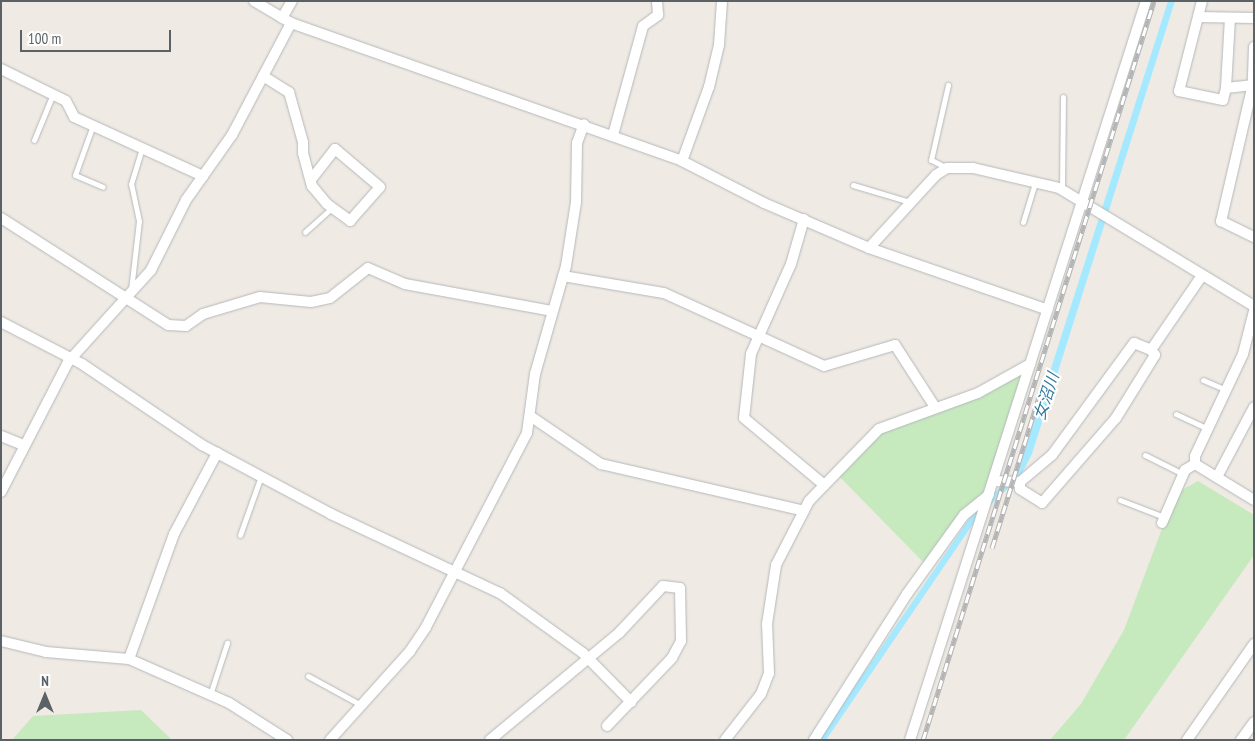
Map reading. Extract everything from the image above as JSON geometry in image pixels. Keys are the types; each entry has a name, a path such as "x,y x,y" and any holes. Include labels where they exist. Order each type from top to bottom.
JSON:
{"street":[{"path":"254,1 286,20 584,124 682,162 869,248 1048,310"},
{"path":"1,492 23,445 71,358 151,270 203,176 263,76 292,1"},
{"path":"613,135 643,26 658,15 658,1"},
{"path":"682,162 709,88 719,45 722,1"},
{"path":"910,740 984,514 1146,1"},
{"path":"1202,1 1179,91 1223,100 1226,88 1230,18"},
{"path":"1198,17 1254,18"},
{"path":"1254,47 1253,84 1221,221 1254,237"},
{"path":"1,69 66,101 74,117 93,124 203,176"},
{"path":"263,76 289,92 311,180 332,208 350,221 380,187 335,149 311,180"},
{"path":"1226,88 1253,84"},
{"path":"330,740 410,651 452,570 516,457 530,416 535,374 562,276 576,202 577,142 584,124"},
{"path":"869,248 922,186 947,168 973,168 1035,182 1062,191 1081,206 1254,306"},
{"path":"1,218 128,296 168,325 186,326 204,314 260,297 311,302 330,298 368,268 405,284 552,311"},
{"path":"804,219 791,264 751,354 746,424 824,485"},
{"path":"562,276 664,293 760,334 824,366 895,345 935,407"},
{"path":"1151,350 1201,277"},
{"path":"1163,520 1183,474 1195,464 1208,429 1243,354 1254,311"},
{"path":"1,322 71,358 217,453 500,593 588,658 630,702"},
{"path":"994,481 1019,482 1052,455 1134,343 1151,350 1155,355 1116,418 1042,503 1020,489 1019,482"},
{"path":"724,740 762,694 769,673 767,624 776,565 804,511 824,485 880,429 935,407 978,393 1030,364"},
{"path":"1217,477 1254,407"},
{"path":"530,416 601,464 804,511"},
{"path":"1,436 23,445"},
{"path":"129,659 174,534 217,453"},
{"path":"1195,464 1254,500"},
{"path":"814,740 907,594 964,515 989,495"},
{"path":"490,740 619,633 663,586 680,588 681,641 672,658 607,726"},
{"path":"1,641 46,652 129,659 210,695 287,740"},
{"path":"1187,740 1254,644"},
{"path":"1241,740 1254,722"}],"lane":[{"path":"947,168 931,160 948,85"},
{"path":"34,140 53,93"},
{"path":"1062,191 1064,97"},
{"path":"93,124 75,175 103,187"},
{"path":"128,296 138,221 131,184 142,147"},
{"path":"1023,222 1035,182"},
{"path":"853,185 910,202"},
{"path":"305,232 332,208"},
{"path":"1203,380 1226,390"},
{"path":"1176,414 1208,429"},
{"path":"1145,455 1183,474"},
{"path":"240,535 261,476"},
{"path":"1120,500 1163,520"},
{"path":"210,695 227,643"},
{"path":"308,676 361,705"}],"green space":[{"path":"1030,364 994,481 927,566 835,472 879,429 959,400"},
{"path":"1198,481 1254,515 1254,555 1124,740 1050,740 1081,704 1124,630 1175,494"},
{"path":"141,710 172,740 12,740 33,716"}],"water":[{"name":"女沼川","path":"1168,1 1175,1 1032,454 1020,477 977,518 826,740 818,740 973,513 1019,469"}],"railway":[{"path":"923,740 1154,1"},
{"path":"992,548 1041,391"}]}
